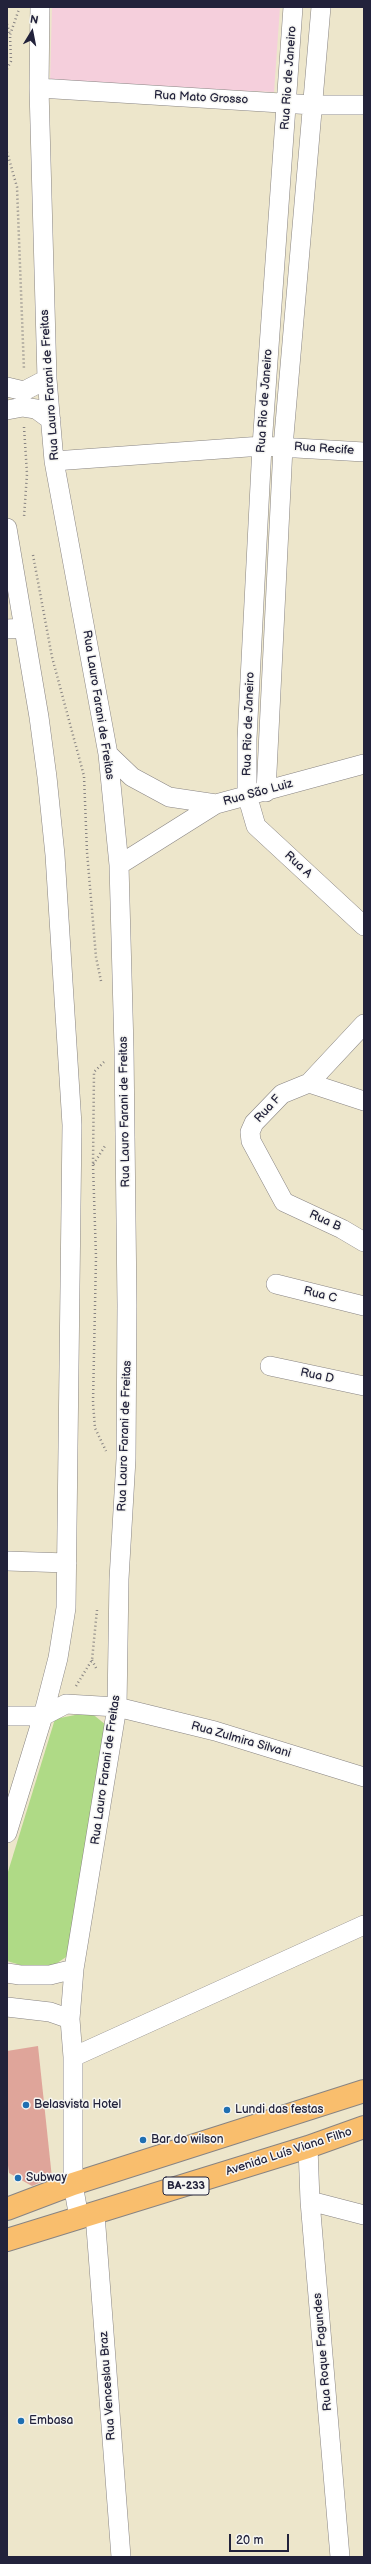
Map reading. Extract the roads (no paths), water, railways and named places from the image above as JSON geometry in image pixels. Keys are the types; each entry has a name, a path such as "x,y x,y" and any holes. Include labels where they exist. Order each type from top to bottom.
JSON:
{"main road":[{"path":"7,2209 73,2184 364,2092"},
{"name":"Avenida Luís Viana Filho","path":"7,2240 308,2147 364,2127"}],"street":[{"name":"Rua Lauro Farani de Freitas","path":"40,7 39,88 47,379 50,420 54,461 108,754 119,865 124,1050 128,1305 126,1459 119,1579 117,1707 74,1969 70,2019 73,2057 73,2184 87,2216"},
{"name":"Rua Rio de Janeiro","path":"247,795 247,739 262,446 293,7"},
{"name":"Rua Rio de Janeiro","path":"266,792 283,447 313,105 320,7"},
{"name":"Rua Mato Grosso","path":"39,88 313,105 364,105"},
{"path":"15,399 47,379"},
{"path":"15,399 36,409 50,420"},
{"name":"Rua Recife","path":"54,461 262,446 364,452"},
{"path":"7,1833 43,1716 58,1658 66,1608 72,1125 48,785 39,717 15,628 15,525"},
{"path":"108,754 132,778 169,797 216,804"},
{"name":"Rua São Luiz","path":"119,865 216,804 247,795 266,792 364,764"},
{"name":"Rua A","path":"247,795 256,826 364,926"},
{"path":"364,1024 309,1083 364,1101"},
{"name":"Rua F","path":"284,1202 251,1141 250,1132 254,1122 282,1094 309,1083"},
{"name":"Rua B","path":"284,1202 342,1229 364,1242"},
{"name":"Rua C","path":"276,1284 364,1306"},
{"name":"Rua D","path":"270,1366 364,1386"},
{"path":"7,1561 67,1563"},
{"name":"Rua Zulmira Silvani","path":"43,1716 66,1704 117,1707 215,1731 364,1777"},
{"path":"7,1716 43,1716"},
{"path":"73,2057 364,1925"},
{"path":"7,1973 20,1975 50,1975 74,1969"},
{"path":"7,2007 50,2012 70,2019"},
{"name":"Rua Roque Fagundes","path":"308,2147 310,2200 340,2557"},
{"path":"310,2200 364,2215"},
{"name":"Rua Venceslau Braz","path":"87,2216 121,2557"}],"place":[{"name":"Belasvista Hotel","path":"26,2105"},
{"name":"Lundi das festas","path":"227,2110"},
{"name":"Bar do wilson","path":"143,2140"},
{"name":"Subway","path":"18,2178"},
{"name":"Embasa","path":"21,2421"}]}
